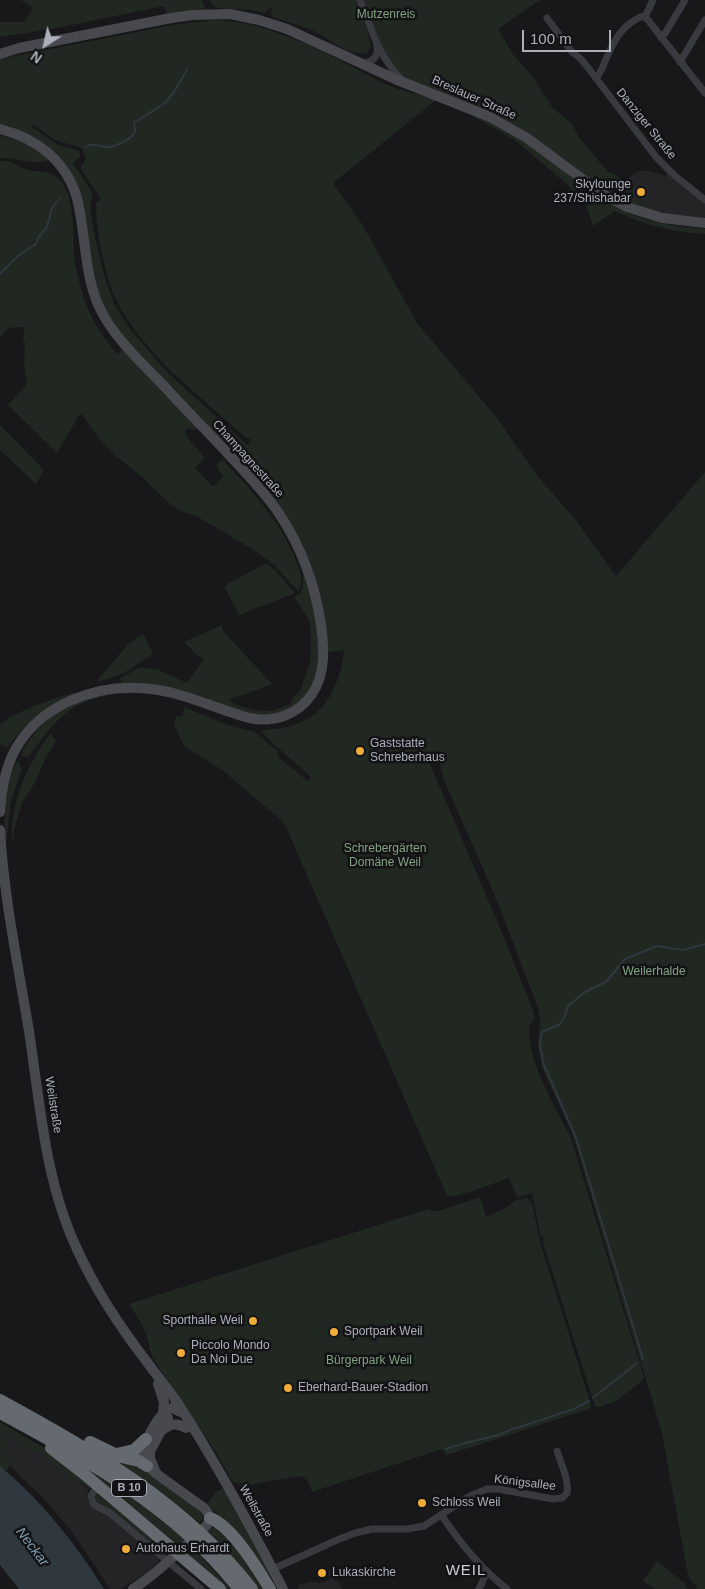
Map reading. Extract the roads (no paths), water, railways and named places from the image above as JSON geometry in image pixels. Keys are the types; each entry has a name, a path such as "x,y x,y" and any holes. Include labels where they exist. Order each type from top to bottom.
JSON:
{"highway":[{"name":"B 10","path":"0,1400 123,1471 167,1503 207,1538 234,1566 252,1589"},
{"name":"B 10","path":"0,1414 96,1467 152,1505 198,1544 238,1589"},
{"path":"0,1414 23,1432 61,1455 220,1589"},
{"path":"46,1425 66,1430 114,1454 139,1462 152,1470"},
{"path":"114,1454 134,1450 146,1439"},
{"path":"208,1521 218,1522 236,1541 254,1563 270,1589"}],"main road":[{"name":"Breslauer Straße","path":"19,48 171,18 221,13 251,18 278,26 409,84 476,110 510,127 536,143 600,192 621,204 662,218 705,223"},
{"path":"0,48 19,48"},
{"path":"0,54 19,48"},
{"name":"Champagnestraße","path":"0,130 25,137 48,152 64,170 77,198 90,279 102,312 129,350 250,478 278,512 299,550 312,586 322,630 323,657 320,678 313,693 299,708 281,717 266,720 249,718 186,697 152,689 126,687 83,695 54,710 32,728 4,763 2,776"},
{"path":"0,812 2,776"},
{"name":"Weilstraße","path":"0,830 14,939 47,1148 57,1197 70,1235 100,1293 146,1362 186,1428 204,1446"},
{"name":"Weilstraße","path":"146,1362 171,1393 219,1470 284,1589"},
{"path":"158,1384 164,1402 163,1414"},
{"path":"152,1470 150,1451 173,1408 171,1393"},
{"path":"133,1589 178,1552 208,1521 208,1512 201,1505 142,1461 146,1439 163,1414 168,1409 173,1408 185,1415"},
{"path":"160,1432 172,1424 178,1424 186,1428"}],"street":[{"path":"360,0 378,53 371,61 362,64"},
{"path":"645,17 653,0"},
{"path":"661,38 685,0"},
{"path":"596,78 600,74 623,29 641,17 645,17"},
{"path":"645,17 705,93"},
{"name":"Danziger Straße","path":"547,18 658,159 674,175 705,200"},
{"path":"680,62 705,20"},
{"path":"377,47 393,70 409,84"},
{"name":"Königsallee","path":"273,1568 355,1533 372,1530 418,1528 427,1525 470,1496 487,1489 498,1489 553,1499 562,1498 567,1493 567,1488 557,1451"},
{"path":"98,1485 91,1496 94,1505 110,1513 201,1589"},
{"path":"442,1516 467,1550 487,1572 507,1589"},
{"path":"479,1589 487,1572"}],"water":[{"name":"Neckar","path":"0,1466 57,1523 104,1589 19,1589 0,1565"}],"waterway":[{"path":"85,147 94,145 111,147 128,139 134,134 134,123 165,103 187,70"},
{"path":"0,274 20,254 36,244 38,238 47,227 52,208 60,198"},
{"path":"643,1359 576,1138 544,1065 540,1047 541,1035 543,1031 559,1025 564,1018 568,1006 585,992 606,982 625,959 657,946 683,950 705,944"},
{"path":"593,1398 637,1363"},
{"path":"446,1449 499,1435 513,1428 574,1409 589,1401"}],"place":[{"name":"Skylounge 237/Shishabar","path":"641,192"},
{"name":"Gaststatte Schreberhaus","path":"360,751"},
{"name":"Sporthalle Weil","path":"253,1321"},
{"name":"Sportpark Weil","path":"334,1332"},
{"name":"Piccolo Mondo Da Noi Due","path":"181,1353"},
{"name":"Eberhard-Bauer-Stadion","path":"288,1388"},
{"name":"Schloss Weil","path":"422,1503"},
{"name":"Autohaus Erhardt","path":"126,1549"},
{"name":"Lukaskirche","path":"322,1573"}],"district":[{"name":"WEIL","path":"466,1571"}],"park label":[{"name":"Mutzenreis","path":"386,15"},
{"name":"Schrebergärten Domäne Weil","path":"385,856"},
{"name":"Weilerhalde","path":"654,972"},
{"name":"Bürgerpark Weil","path":"369,1361"}]}
